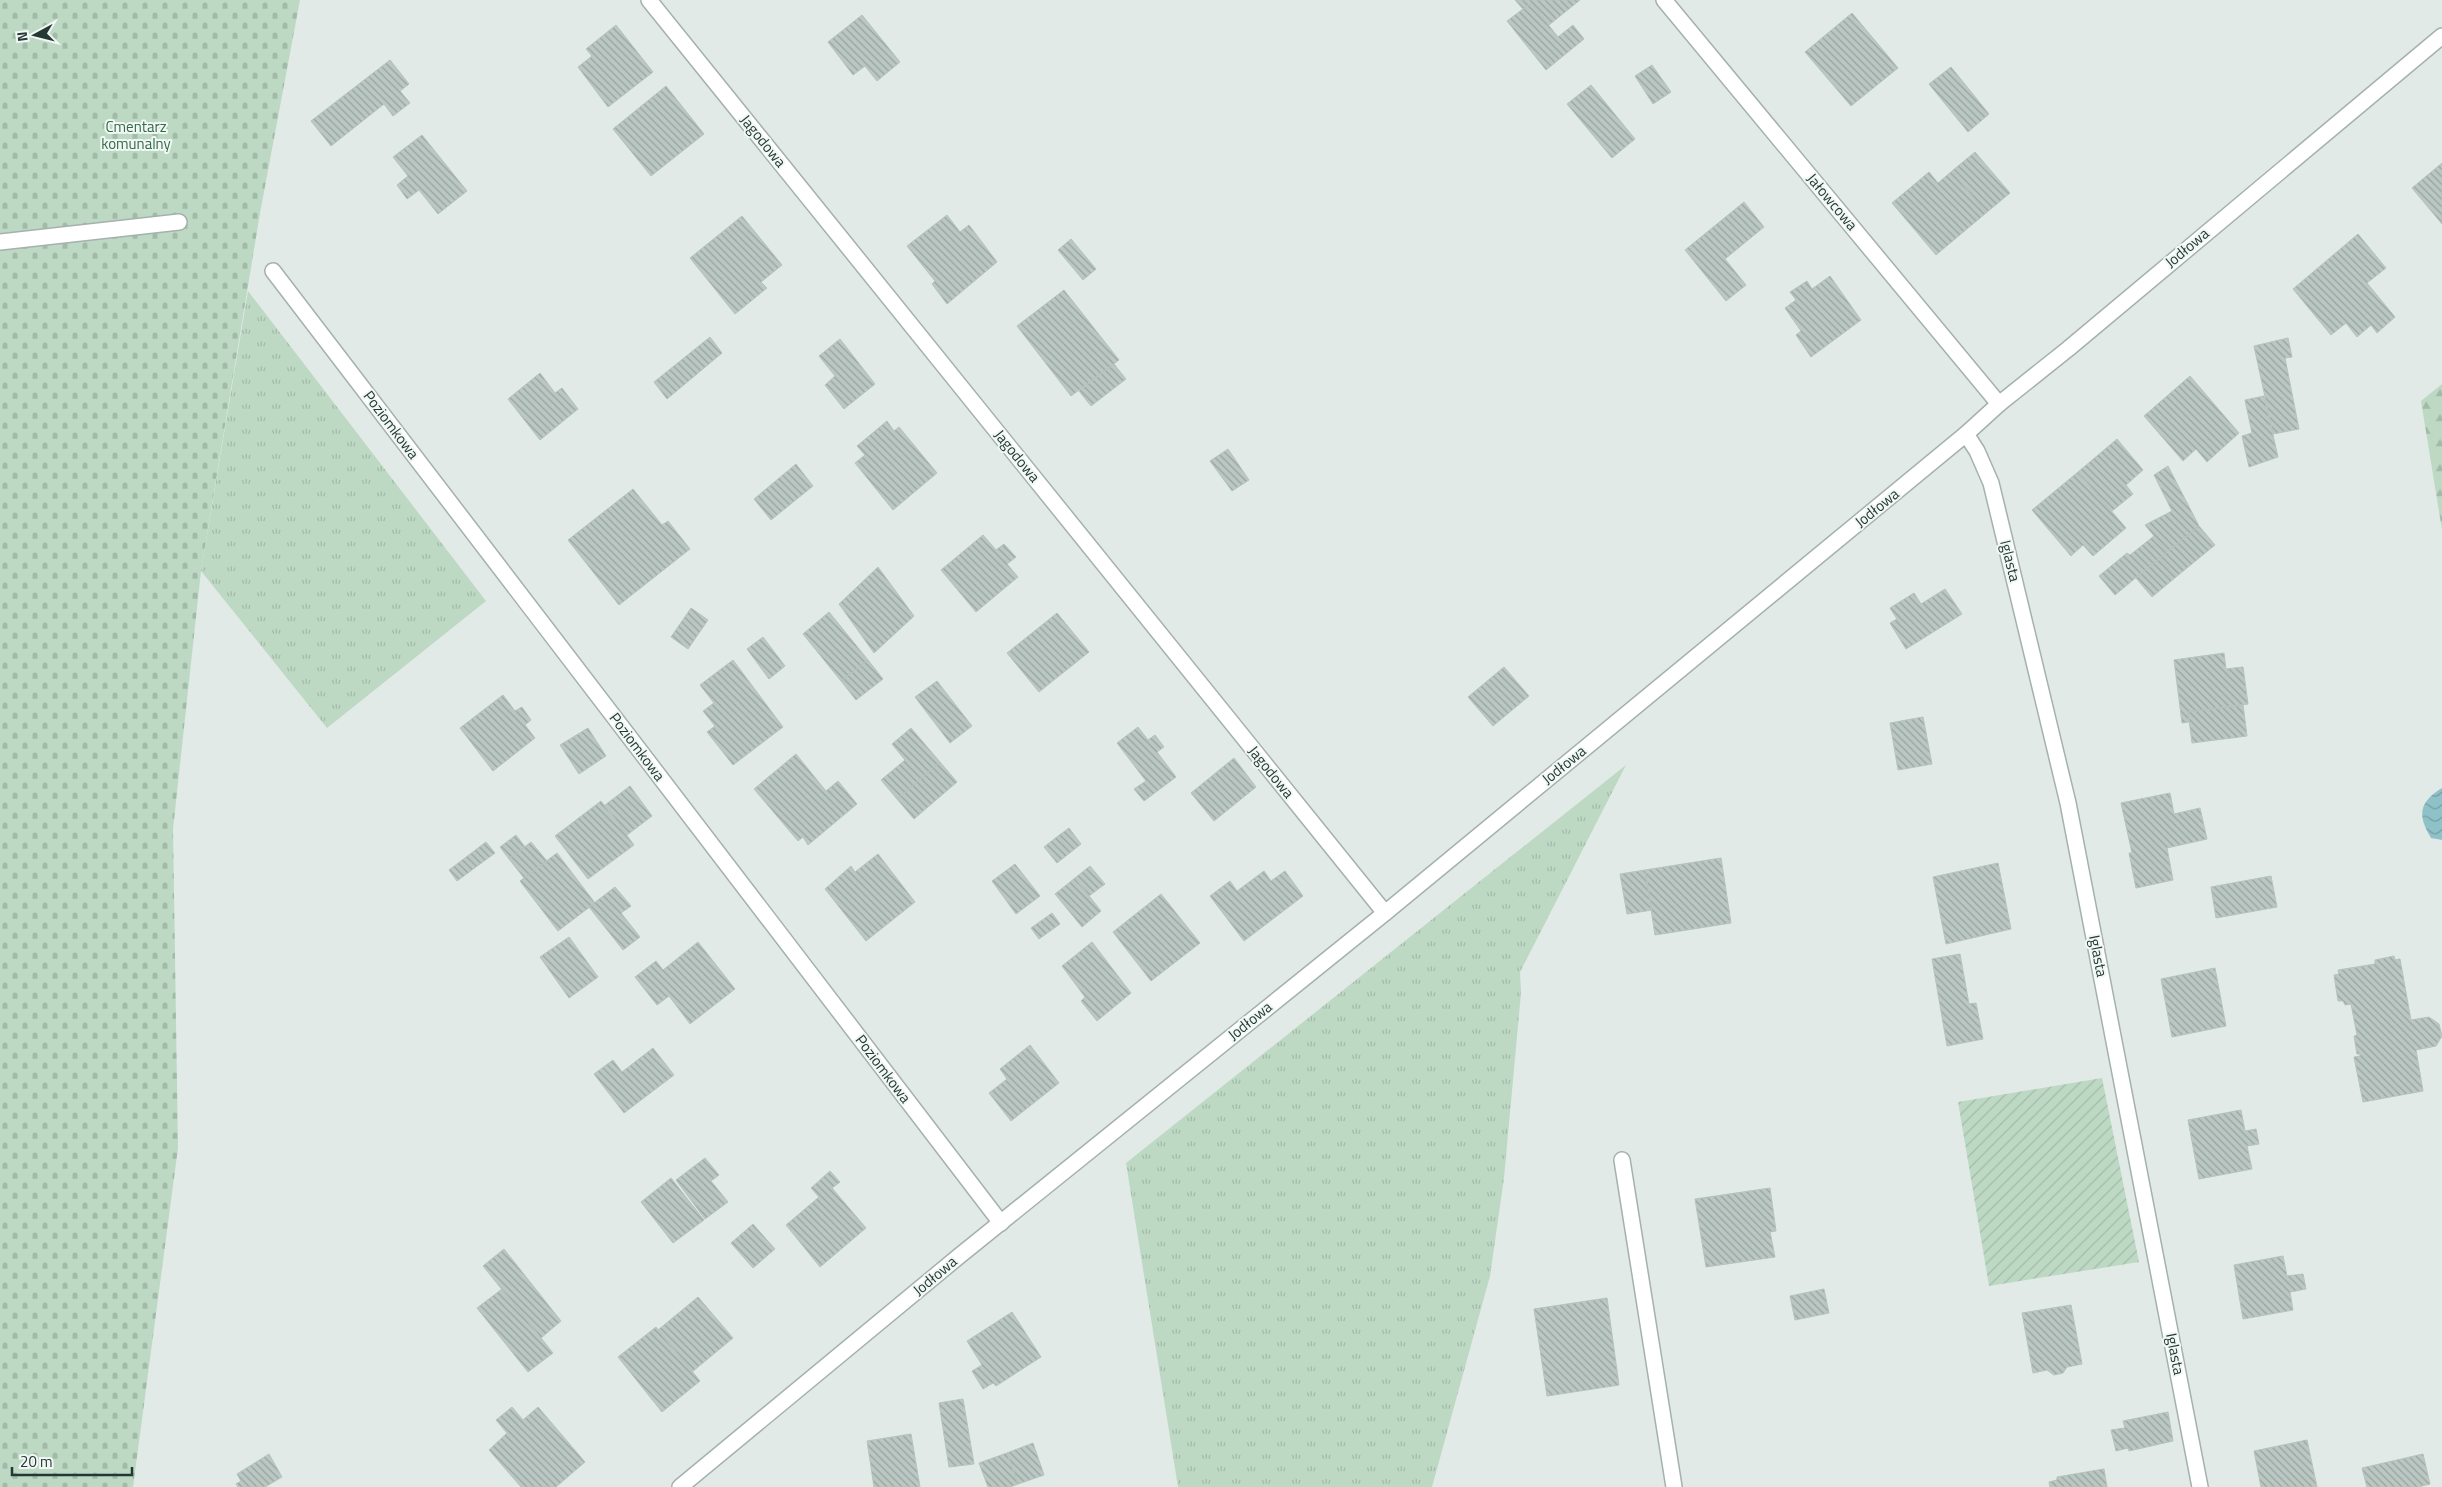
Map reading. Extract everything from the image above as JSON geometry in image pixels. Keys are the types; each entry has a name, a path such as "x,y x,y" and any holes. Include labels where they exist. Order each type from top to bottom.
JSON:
{"street":[{"name":"Jagodowa","path":"649,0 1385,913"},
{"name":"Jałowcowa","path":"1664,0 1999,404"},
{"name":"Jodłowa","path":"680,1487 1001,1223 1385,913 1966,434 1999,404 2068,349 2442,36"},
{"path":"0,242 179,222"},
{"name":"Poziomkowa","path":"273,271 1001,1223"},
{"name":"Iglasta","path":"1966,434 1977,450 1991,483 2068,803 2200,1487"},
{"path":"1622,1160 1674,1487"}],"green space":[{"name":"Cmentarz komunalny","path":"0,0 300,0 260,213 201,571 173,829 178,1148 133,1487 0,1487"},
{"path":"248,291 486,601 327,728 201,571"},
{"path":"2442,384 2442,530 2421,401"},
{"path":"1626,765 1520,972 1521,993 1504,1178 1490,1276 1432,1487 1178,1487 1126,1163"},
{"path":"2102,1078 2139,1262 1989,1286 1958,1102"}],"water":[{"path":"2442,788 2442,840 2431,838 2422,816 2425,804 2429,798"}],"building":[{"path":"1515,0 1580,0 1549,25 1531,3 1523,9"},
{"path":"1531,3 1558,37 1573,25 1584,39 1546,70 1507,21"},
{"path":"1852,13 1898,68 1851,106 1805,52"},
{"path":"862,15 900,62 877,81 865,66 853,75 828,42"},
{"path":"616,25 653,72 608,107 578,67 592,56 586,49"},
{"path":"390,60 409,84 400,91 410,103 393,116 384,104 331,146 311,121"},
{"path":"1652,65 1671,92 1653,104 1635,76"},
{"path":"1951,67 1989,114 1968,132 1929,84"},
{"path":"1591,85 1635,139 1612,158 1567,104"},
{"path":"666,86 704,134 651,176 613,129"},
{"path":"422,135 467,191 438,214 419,190 407,199 397,185 408,176 393,157"},
{"path":"1975,152 2010,193 1986,213 1952,171"},
{"path":"2442,163 2442,224 2412,188"},
{"path":"1952,171 1986,213 1936,255 1892,203 1929,172 1938,183"},
{"path":"1744,202 1764,227 1725,259 1746,285 1726,301 1685,250"},
{"path":"947,215 960,232 969,225 997,262 947,304 932,284 935,281 907,246"},
{"path":"742,216 782,265 761,282 767,288 735,314 690,258"},
{"path":"2358,234 2386,268 2367,283 2395,317 2377,333 2371,325 2357,337 2346,323 2331,335 2293,289"},
{"path":"1071,239 1096,269 1083,280 1058,250"},
{"path":"1830,276 1861,320 1811,357 1796,335 1801,331 1785,308 1796,300 1790,292 1807,281 1812,289"},
{"path":"1064,290 1119,360 1071,396 1017,326"},
{"path":"710,337 722,353 667,399 654,382"},
{"path":"2288,338 2292,357 2285,358 2299,429 2273,434 2254,346"},
{"path":"840,339 875,384 844,409 825,385 835,376 819,356"},
{"path":"1114,364 1126,379 1091,406 1079,391"},
{"path":"540,373 555,393 562,388 578,409 540,440 508,399"},
{"path":"2190,376 2239,433 2207,462 2196,449 2183,461 2144,416"},
{"path":"2264,396 2278,457 2249,467 2242,436 2252,433 2245,400"},
{"path":"887,421 894,431 899,427 937,473 893,510 855,463 865,455 857,446"},
{"path":"2117,439 2143,470 2126,485 2133,494 2111,512 2078,472"},
{"path":"1228,449 1249,480 1232,491 1210,461"},
{"path":"796,464 813,486 771,520 754,499"},
{"path":"2168,466 2199,526 2167,552 2145,525 2172,511 2154,475"},
{"path":"2078,472 2126,528 2093,556 2083,545 2071,556 2032,510"},
{"path":"633,489 662,525 668,521 690,549 619,605 568,540"},
{"path":"2199,526 2215,545 2176,577 2160,558"},
{"path":"983,535 996,550 1004,544 1016,557 1007,564 1018,577 976,612 941,570"},
{"path":"2154,536 2167,552 2115,595 2099,576 2127,553 2130,555"},
{"path":"2160,558 2176,577 2152,597 2136,578"},
{"path":"878,567 914,616 874,653 839,604"},
{"path":"1945,589 1962,614 1906,649 1890,623 1897,619 1890,608 1914,593 1921,604"},
{"path":"691,608 708,620 688,649 671,637"},
{"path":"829,612 868,660 841,681 803,634"},
{"path":"1057,613 1089,652 1039,692 1007,653"},
{"path":"763,637 785,666 769,679 747,649"},
{"path":"2224,653 2226,669 2243,667 2248,704 2188,712 2189,722 2182,723 2174,660"},
{"path":"733,660 783,727 733,765 707,732 715,726 703,711 714,703 700,685"},
{"path":"868,660 883,679 856,700 841,681"},
{"path":"1504,667 1529,696 1493,726 1468,697"},
{"path":"937,681 972,726 950,743 915,697"},
{"path":"503,695 515,711 522,707 531,720 525,725 535,738 493,771 460,728"},
{"path":"2243,705 2247,736 2192,743 2188,712"},
{"path":"1923,717 1932,764 1898,770 1890,723"},
{"path":"1138,727 1148,740 1155,735 1164,747 1157,752 1176,777 1144,801 1134,789 1146,781 1117,743"},
{"path":"588,728 606,756 579,774 560,745"},
{"path":"911,728 940,762 897,799 881,780 905,760 892,744"},
{"path":"796,754 826,791 838,781 857,804 808,845 803,837 798,841 754,789"},
{"path":"1234,758 1256,787 1214,821 1191,793"},
{"path":"940,762 957,782 914,819 897,799"},
{"path":"630,786 652,816 627,835 605,805"},
{"path":"2170,793 2174,814 2200,808 2207,839 2167,848 2173,880 2136,888 2129,853 2132,853 2121,803"},
{"path":"601,801 634,845 588,879 555,836"},
{"path":"1069,828 1081,844 1071,852 1058,836"},
{"path":"516,835 525,847 509,859 500,847"},
{"path":"1058,836 1071,852 1057,863 1044,847"},
{"path":"486,842 495,853 457,881 449,870"},
{"path":"531,842 547,861 524,878 509,859"},
{"path":"557,853 595,903 558,931 520,881"},
{"path":"878,854 915,902 866,941 825,889 851,866 855,872"},
{"path":"1721,858 1731,923 1655,935 1645,870"},
{"path":"1998,863 2011,929 1946,944 1933,877"},
{"path":"1015,864 1040,896 1016,914 992,881"},
{"path":"1090,866 1105,884 1089,896 1075,878"},
{"path":"1645,870 1652,910 1627,914 1620,874"},
{"path":"1264,871 1271,881 1285,871 1303,896 1244,941 1210,896 1230,881 1237,891"},
{"path":"2271,876 2277,907 2216,918 2211,887"},
{"path":"1075,878 1101,911 1082,927 1055,894"},
{"path":"615,887 631,906 621,913 640,937 623,950 589,907"},
{"path":"1161,894 1200,943 1151,981 1113,932"},
{"path":"1052,913 1060,924 1039,939 1031,928"},
{"path":"569,937 598,977 569,998 540,957"},
{"path":"698,942 735,989 690,1024 669,996 657,1005 635,977 656,961 663,970"},
{"path":"1092,942 1131,993 1097,1021 1081,1001 1085,997 1062,966"},
{"path":"1960,954 1969,1004 1976,1003 1983,1039 1947,1046 1932,959"},
{"path":"2394,956 2395,960 2400,959 2411,1020 2429,1017 2439,1024 2442,1036 2436,1046 2416,1050 2423,1091 2363,1102 2354,1057 2360,1056 2360,1054 2357,1054 2354,1036 2357,1035 2351,1004 2345,1005 2343,1001 2338,1001 2334,975 2339,974 2338,970 2375,964 2375,960"},
{"path":"2215,968 2226,1026 2172,1037 2161,979"},
{"path":"1030,1045 1059,1083 1011,1121 989,1093 1007,1079 1000,1069"},
{"path":"653,1048 674,1075 624,1113 594,1074 613,1060 622,1072"},
{"path":"2241,1110 2245,1131 2256,1129 2259,1144 2247,1146 2252,1169 2199,1179 2188,1120"},
{"path":"705,1158 719,1175 711,1181 728,1202 705,1219 676,1180"},
{"path":"830,1171 840,1182 832,1188 866,1228 820,1267 786,1225 819,1197 811,1188"},
{"path":"671,1178 704,1220 673,1243 641,1202"},
{"path":"1770,1188 1776,1231 1770,1232 1775,1257 1706,1267 1695,1199"},
{"path":"753,1224 775,1249 753,1268 731,1243"},
{"path":"504,1249 561,1321 541,1338 483,1266"},
{"path":"2283,1256 2287,1276 2303,1274 2306,1289 2290,1292 2293,1310 2243,1319 2234,1265"},
{"path":"502,1289 553,1353 528,1372 477,1308"},
{"path":"1824,1289 1829,1313 1795,1320 1790,1296"},
{"path":"698,1297 733,1338 692,1372 658,1330"},
{"path":"1607,1298 1619,1385 1547,1396 1534,1309"},
{"path":"2071,1305 2082,1364 2067,1367 2063,1373 2054,1375 2047,1370 2033,1373 2022,1313"},
{"path":"1012,1312 1041,1357 996,1386 993,1383 983,1389 972,1371 982,1365 967,1341"},
{"path":"656,1327 700,1381 662,1412 618,1357"},
{"path":"963,1399 974,1464 949,1467 939,1403"},
{"path":"512,1407 523,1420 538,1407 585,1462 556,1487 521,1487 489,1450 507,1433 496,1420"},
{"path":"2168,1412 2173,1441 2129,1451 2128,1448 2116,1451 2111,1430 2125,1428 2123,1421"},
{"path":"911,1434 920,1487 874,1487 867,1441"},
{"path":"2307,1440 2317,1487 2261,1487 2254,1451"},
{"path":"1033,1443 1044,1475 1018,1484 1007,1453"},
{"path":"1007,1453 1018,1484 1010,1487 988,1487 979,1463"},
{"path":"269,1454 282,1477 265,1487 238,1487 236,1484 241,1481 237,1474"},
{"path":"2423,1454 2430,1484 2418,1487 2367,1487 2362,1468"},
{"path":"2104,1469 2107,1487 2050,1487 2049,1482 2057,1480 2057,1477"}]}
